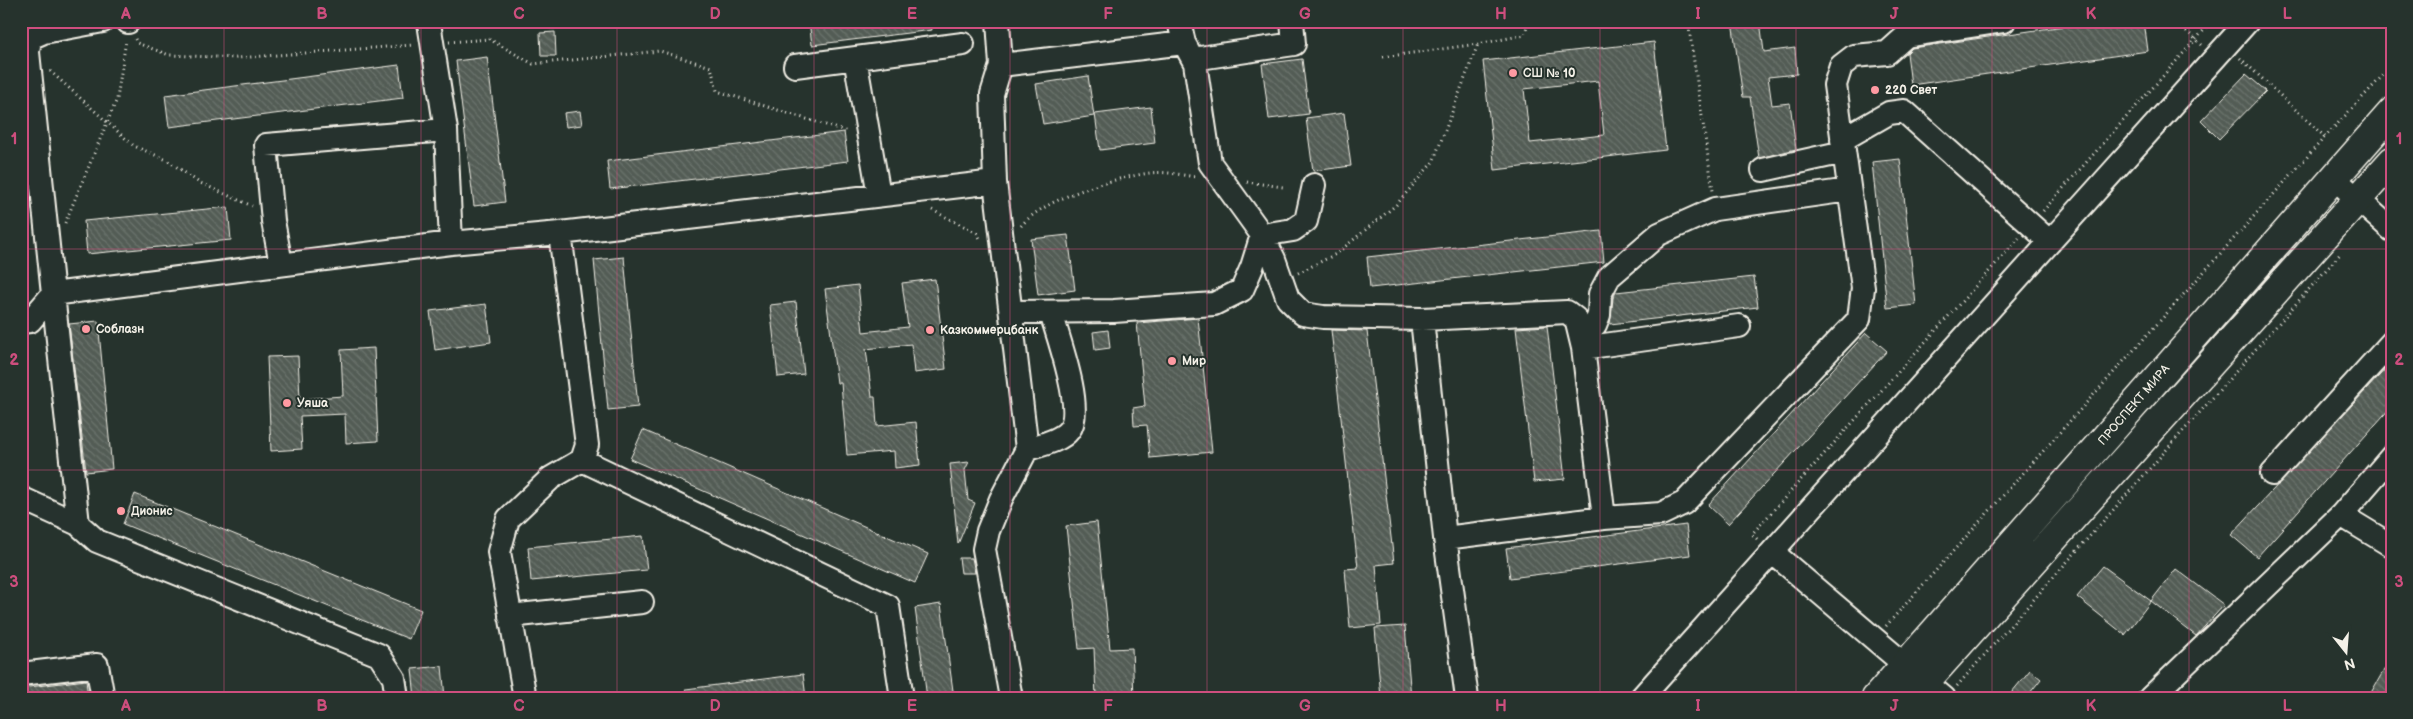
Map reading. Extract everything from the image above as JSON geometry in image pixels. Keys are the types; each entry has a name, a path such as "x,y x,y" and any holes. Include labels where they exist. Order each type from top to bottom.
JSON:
{"main road":[{"name":"ПРОСПЕКТ МИРА","path":"1876,698 2392,112"},
{"path":"1933,692 2357,199 2392,161"}],"street":[{"path":"78,524 28,52 30,38 44,32 103,21"},
{"path":"998,21 1001,65 992,94 995,182 994,248 1011,312 1027,449 1001,499 988,530 984,549 1011,698"},
{"path":"1179,21 1189,51 1210,163 1220,180 1262,235 1288,299 1303,314 1323,317 1422,319 1567,312 1576,319 1581,341 1604,518"},
{"path":"1001,65 1294,44 1292,21"},
{"path":"1445,538 1604,518 1661,514 1684,503 1859,319 1863,288 1835,85 1841,66 1854,56 1887,53 1906,36 1976,23 2004,21"},
{"path":"1641,698 2248,21"},
{"path":"431,33 446,130 451,244"},
{"path":"796,66 963,44"},
{"path":"855,58 879,195"},
{"path":"1763,170 1843,146 1889,113 1904,111 2050,242"},
{"path":"281,264 273,221 266,145 446,130"},
{"path":"2334,178 2392,230"},
{"path":"21,322 30,321 53,294 281,264 995,182"},
{"path":"1262,235 1293,230 1306,221 1314,185"},
{"path":"1581,341 1595,325 1599,315 1600,294 1609,277 1659,234 1715,209 1849,190"},
{"path":"524,698 499,552 508,519 551,478 582,460 587,445 560,233"},
{"path":"1011,312 1114,311 1214,304 1242,290 1252,268 1262,235"},
{"path":"1027,449 1046,443 1068,432 1074,423 1075,406 1051,313"},
{"path":"1422,319 1445,538 1468,698"},
{"path":"1581,341 1739,326"},
{"path":"2272,474 2392,342"},
{"path":"2150,698 2341,515 2392,456"},
{"path":"582,460 888,606 902,698"},
{"path":"21,498 78,524 97,541 379,655 394,678 397,698"},
{"path":"2341,515 2392,546"},
{"path":"1772,552 1905,665 1933,692"},
{"path":"510,616 642,602"},
{"path":"21,674 97,665 103,698"}],"path":[{"path":"1383,57 1478,44 1525,35 1528,21"},
{"path":"1581,21 1583,27 1626,21"},
{"path":"1688,21 1715,209"},
{"path":"2175,21 2195,41 2222,50 2325,137"},
{"path":"1772,552 1752,534 2212,21"},
{"path":"129,22 137,43 169,55 237,58 431,33 489,39 533,64 660,51 710,67 717,91 869,139"},
{"path":"64,226 117,100 129,22"},
{"path":"1280,278 1294,275 1336,254 1396,205 1433,162 1478,44"},
{"path":"28,52 134,146 168,160 198,182 248,204 273,221"},
{"path":"1874,639 2325,137 2392,66"},
{"path":"932,210 977,234 994,248 1027,218 1048,204 1099,185 1151,172 1283,187"},
{"path":"1933,692 2342,252"}],"building":[{"path":"809,21 931,21 932,30 812,45"},
{"path":"1732,21 1760,21 1764,52 1795,48 1797,74 1768,77 1772,105 1790,103 1796,149 1759,158 1750,97 1743,97"},
{"path":"2099,21 2144,21 2148,51 1911,85 1907,53 1912,48"},
{"path":"555,32 556,56 541,56 540,33"},
{"path":"1654,42 1666,150 1495,170 1483,61","holes":["1598,81 1604,135 1530,143 1524,89"]},
{"path":"487,57 505,202 474,206 456,61"},
{"path":"1302,59 1309,114 1269,119 1262,64"},
{"path":"399,65 403,98 169,127 165,95"},
{"path":"2246,74 2266,91 2219,139 2201,121"},
{"path":"1088,76 1094,116 1043,124 1036,84"},
{"path":"1151,107 1155,143 1100,150 1095,114"},
{"path":"580,111 582,125 566,127 564,113"},
{"path":"1344,113 1351,166 1313,171 1306,118"},
{"path":"844,132 848,161 610,189 607,161"},
{"path":"1900,159 1916,305 1887,308 1872,162"},
{"path":"228,207 231,240 87,254 84,221"},
{"path":"1601,231 1604,262 1370,288 1367,257"},
{"path":"1068,235 1075,290 1038,295 1031,239"},
{"path":"624,257 638,407 608,410 594,260"},
{"path":"1754,277 1758,307 1610,324 1613,298 1616,292"},
{"path":"935,279 946,369 914,373 911,344 866,349 872,397 875,397 877,426 916,422 920,465 895,468 894,451 847,455 841,383 837,383 825,289 858,285 863,332 908,327 902,283"},
{"path":"796,302 804,374 778,377 770,305"},
{"path":"486,304 491,342 435,350 430,311"},
{"name":"Мир","path":"1198,318 1212,452 1150,458 1147,425 1134,426 1133,408 1145,406 1137,323"},
{"path":"98,321 112,469 86,472 69,324"},
{"path":"1547,326 1565,479 1534,482 1516,328"},
{"path":"1108,330 1110,348 1095,350 1093,332"},
{"path":"1331,330 1367,331 1394,563 1376,565 1381,625 1350,628 1345,569 1358,568"},
{"path":"1866,333 1887,351 1728,524 1708,505"},
{"path":"374,348 378,441 346,443 345,414 300,416 302,449 271,451 267,357 298,356 300,399 343,396 341,350"},
{"path":"2392,362 2392,406 2257,557 2231,535"},
{"path":"643,430 928,554 915,583 630,459"},
{"path":"969,462 965,470 968,500 975,503 958,544 950,464"},
{"path":"135,494 421,610 409,639 123,524"},
{"path":"1097,522 1110,649 1132,648 1134,698 1096,698 1094,648 1079,649 1066,526"},
{"path":"1686,525 1690,555 1510,578 1506,548"},
{"path":"643,536 647,570 531,581 528,547"},
{"path":"959,558 972,558 975,573 961,573"},
{"path":"2103,566 2151,601 2125,635 2077,597"},
{"path":"2176,569 2224,605 2196,636 2151,601"},
{"path":"941,604 954,698 927,698 915,608"},
{"path":"1405,626 1411,698 1381,698 1375,628"},
{"path":"2392,656 2392,698 2368,698"},
{"path":"442,666 445,698 415,698 412,669"},
{"path":"2030,670 2041,679 2026,698 2007,698"},
{"path":"803,674 806,698 687,698 686,689"},
{"path":"86,680 88,698 21,698 21,688"}],"place":[{"name":"СШ № 10","path":"1513,73"},
{"name":"220 Свет","path":"1875,90"},
{"name":"Соблазн","path":"86,329"},
{"name":"Казкоммерцбанк","path":"930,330"},
{"name":"Мир","path":"1172,361"},
{"name":"Уяша","path":"287,403"},
{"name":"Дионис","path":"121,511"}]}
